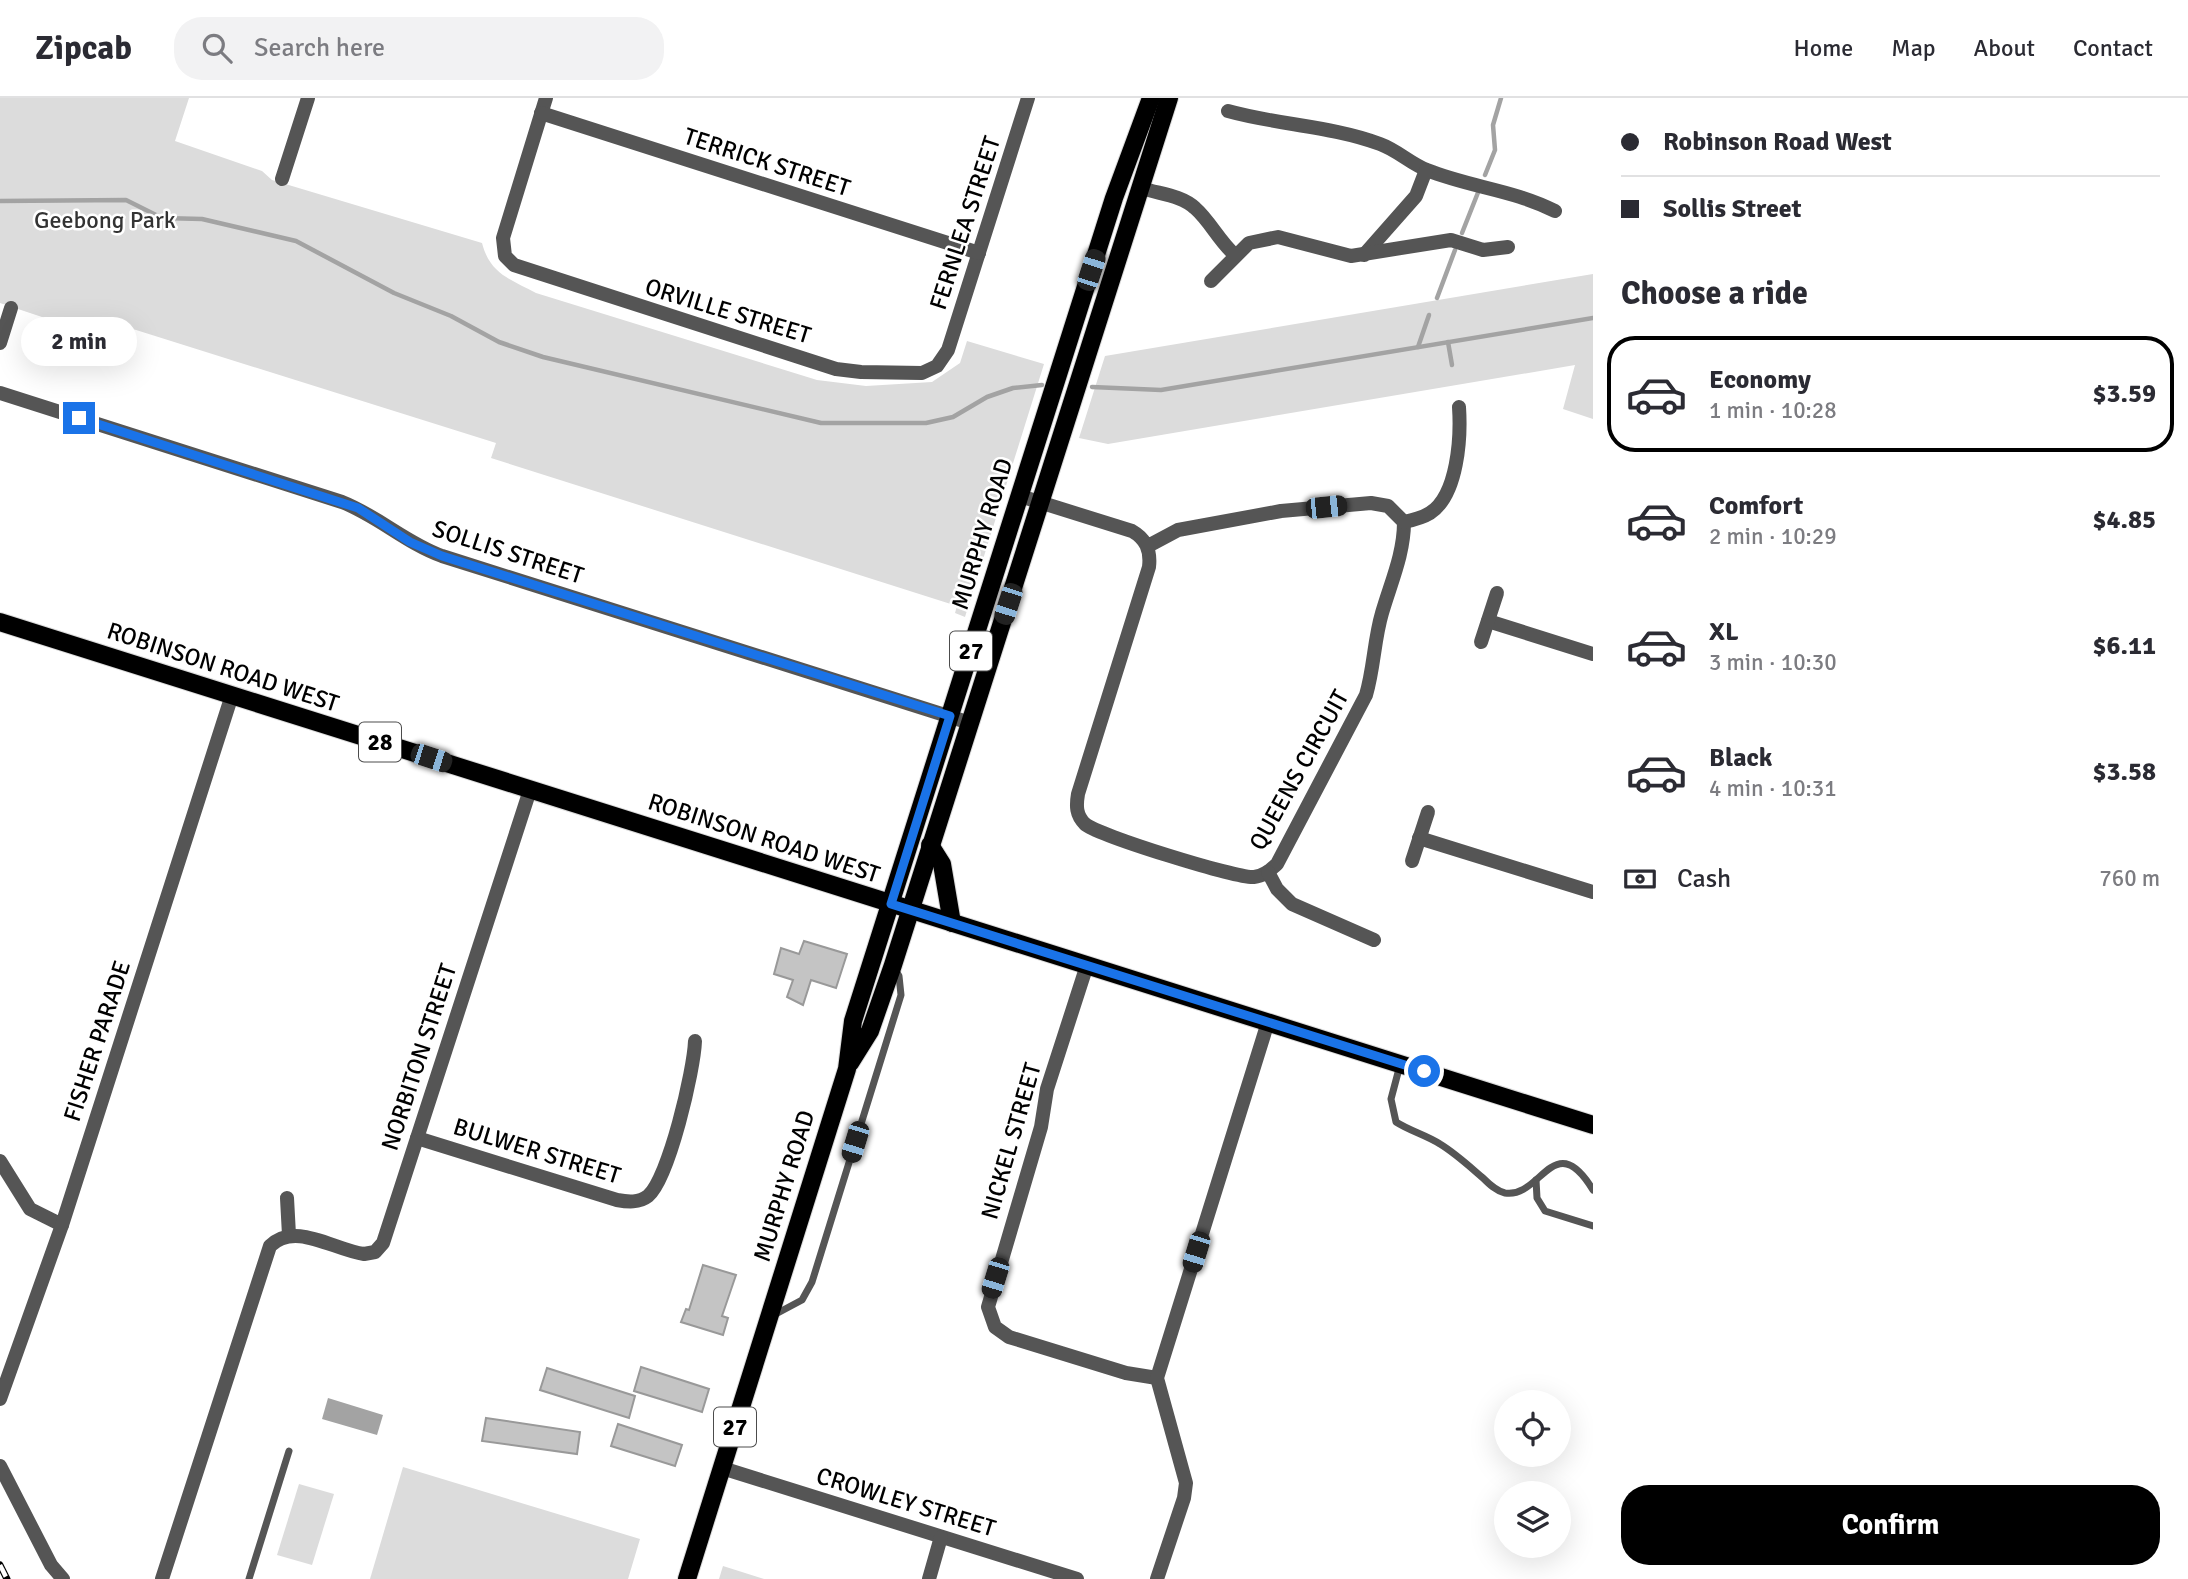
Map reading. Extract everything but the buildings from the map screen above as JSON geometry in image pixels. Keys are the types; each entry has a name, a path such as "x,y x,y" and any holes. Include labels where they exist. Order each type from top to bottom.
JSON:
{"main road":[{"name":"MURPHY ROAD","path":"687,1579 847,1069 853,1021 1114,198 1151,98"},
{"name":"MURPHY ROAD","path":"847,1069 870,1031 893,965 1169,98"},
{"name":"ROBINSON ROAD WEST","path":"0,622 1593,1125"},
{"path":"930,845 942,864 952,923"}],"street":[{"path":"282,179 308,98"},
{"path":"541,113 546,98"},
{"name":"FERNLEA STREET","path":"943,361 1028,98"},
{"path":"1228,111 1259,120 1357,137 1382,145 1426,170 1533,200 1555,211"},
{"name":"TERRICK STREET","path":"541,113 979,253"},
{"name":"ORVILLE STREET","path":"541,113 504,231 505,256 514,265 529,273 836,369 911,374 930,370 943,361"},
{"path":"1364,255 1416,197 1426,170"},
{"path":"1142,188 1179,198 1195,208 1215,236 1235,255"},
{"path":"1212,281 1235,255 1250,243 1278,237 1351,256 1451,240 1483,250 1508,247"},
{"path":"0,343 11,308"},
{"name":"SOLLIS STREET","path":"0,393 358,508 410,542 442,556 970,723"},
{"path":"1020,496 1132,531 1148,546 1178,530 1281,512 1371,502 1388,506 1404,522 1428,515 1443,498 1461,439 1459,407"},
{"name":"QUEENS CIRCUIT","path":"1148,546 1149,567 1078,794 1077,811 1087,826 1116,838 1247,877 1268,872 1282,855 1366,695 1373,671 1381,616 1401,553 1404,522"},
{"path":"1481,642 1497,593"},
{"path":"1488,621 1593,654"},
{"name":"FISHER PARADE","path":"0,1399 62,1225 232,695"},
{"name":"NORBITON STREET","path":"289,1235 364,1254 380,1248 530,790"},
{"path":"1412,861 1427,812"},
{"path":"1419,838 1593,892"},
{"path":"1268,872 1277,889 1292,904 1374,940"},
{"name":"NICKEL STREET","path":"1087,965 1048,1089 1041,1127 988,1307 995,1327 1009,1337 1126,1373 1157,1378"},
{"path":"1157,1579 1184,1498 1186,1482 1157,1378 1268,1021"},
{"name":"BULWER STREET","path":"417,1138 617,1200 640,1201 652,1193 662,1174 692,1075 695,1041"},
{"path":"0,1161 30,1209 62,1225"},
{"path":"162,1579 265,1255 276,1240 289,1235 287,1198"},
{"path":"0,1466 51,1565 63,1579"},
{"name":"CROWLEY STREET","path":"722,1468 1077,1579"},
{"path":"929,1579 942,1537"}],"lane":[{"path":"768,1318 802,1300 812,1282 901,995 900,976 893,965"},
{"path":"1400,1063 1391,1099 1396,1122 1440,1144 1502,1192 1517,1194 1546,1168 1566,1165 1580,1173 1593,1190"},
{"path":"1536,1179 1537,1198 1545,1211 1593,1226"},
{"path":"249,1579 289,1451"}],"green space":[{"name":"Geebong Park","path":"0,98 189,98 175,141 262,171 272,180 482,243 496,269 536,293 817,380 866,386 932,382 960,363 967,341 1044,364 965,617 955,613 957,606 491,458 496,443 117,324 111,340 0,303"},
{"path":"1593,274 1593,419 1563,409 1575,365 1108,444 1079,438 1105,356"},
{"path":"403,1467 640,1539 628,1579 370,1579"},
{"path":"299,1484 334,1494 312,1565 277,1555"},
{"path":"723,1566 764,1579 719,1579"}],"shaded area":[{"path":"328,1398 383,1415 377,1435 322,1419"}],"waterway":[{"path":"1485,175 1495,150 1493,125 1501,98"},
{"path":"1462,233 1479,190"},
{"path":"0,201 126,200 162,218 202,219 296,241 394,293 451,316 499,342 543,357 821,423 926,423 953,417 987,397 1013,388 1042,385"},
{"path":"1437,298 1455,250"},
{"path":"1418,347 1429,315"},
{"path":"1092,387 1161,390 1593,318"},
{"path":"1448,342 1452,365"}],"railway":[{"path":"0,1565 7,1579"}],"route":[{"path":"79,418 358,508 426,551 950,716 891,904 1424,1071"}]}
